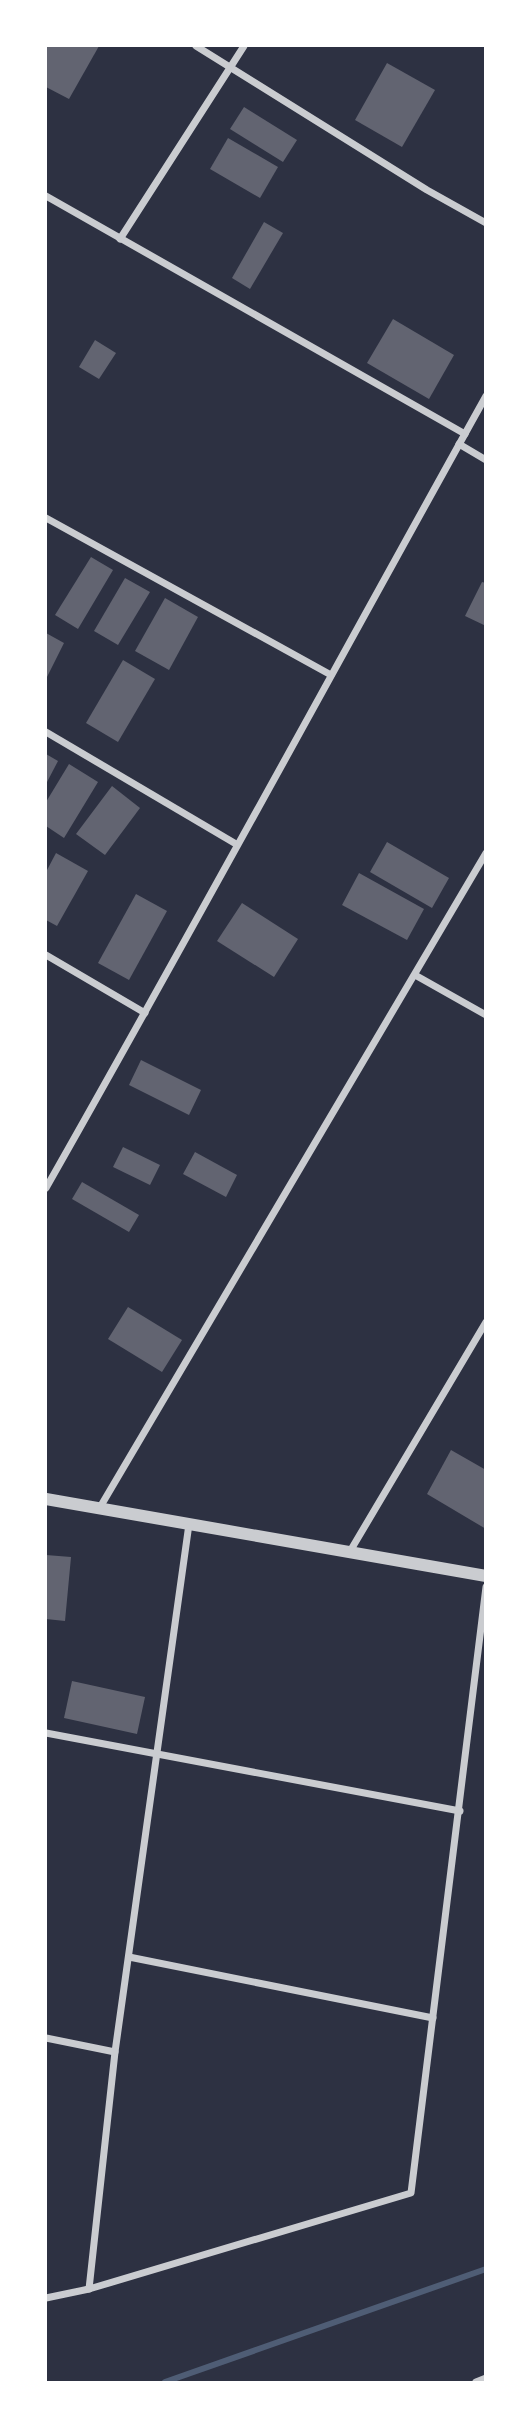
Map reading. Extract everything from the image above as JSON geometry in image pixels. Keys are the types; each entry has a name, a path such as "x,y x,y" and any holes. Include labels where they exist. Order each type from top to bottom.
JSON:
{"street":[{"path":"196,46 427,190 485,223"},
{"path":"120,239 244,46"},
{"path":"46,196 464,434"},
{"path":"46,1188 485,396"},
{"path":"459,444 485,460"},
{"path":"46,518 331,675"},
{"path":"46,732 236,844"},
{"path":"99,1508 485,853"},
{"path":"46,955 145,1013"},
{"path":"415,975 485,1015"},
{"path":"349,1553 485,1322"},
{"path":"46,1499 485,1576"},
{"path":"89,2289 115,2052 189,1524"},
{"path":"46,2298 89,2289 411,2193 460,1811 485,1587"},
{"path":"46,1733 460,1811"},
{"path":"129,1957 433,2018"},
{"path":"46,2038 115,2052"},
{"path":"476,2382 485,2378"}],"building":[{"path":"46,46 99,46 69,99 46,87"},
{"path":"387,63 435,90 402,147 355,120"},
{"path":"244,107 297,140 283,162 230,129"},
{"path":"228,138 278,167 260,198 210,169"},
{"path":"264,222 283,233 250,289 232,278"},
{"path":"393,319 454,355 429,399 367,363"},
{"path":"95,340 116,353 99,379 79,367"},
{"path":"91,557 113,570 78,629 55,615"},
{"path":"125,578 150,592 118,645 94,631"},
{"path":"482,582 486,583 486,626 465,616"},
{"path":"165,598 198,617 169,670 135,651"},
{"path":"46,633 64,643 46,679"},
{"path":"123,660 155,679 118,742 86,723"},
{"path":"46,754 58,761 46,784"},
{"path":"69,764 98,782 64,838 46,826 46,802"},
{"path":"112,786 140,808 105,855 76,834"},
{"path":"387,842 449,878 432,908 370,872"},
{"path":"56,853 88,871 57,926 46,920 46,872"},
{"path":"359,873 424,909 407,940 342,905"},
{"path":"136,894 167,911 129,980 98,963"},
{"path":"242,903 298,939 274,977 217,941"},
{"path":"141,1060 201,1090 189,1115 129,1085"},
{"path":"123,1147 160,1165 150,1185 113,1167"},
{"path":"195,1152 237,1175 226,1197 183,1174"},
{"path":"82,1182 139,1215 129,1232 72,1199"},
{"path":"128,1307 182,1340 162,1372 108,1339"},
{"path":"451,1450 486,1470 486,1529 427,1494"},
{"path":"46,1555 71,1557 65,1621 46,1619"},
{"path":"72,1681 145,1697 137,1734 64,1718"}],"waterway":[{"path":"165,2382 486,2269"}]}
